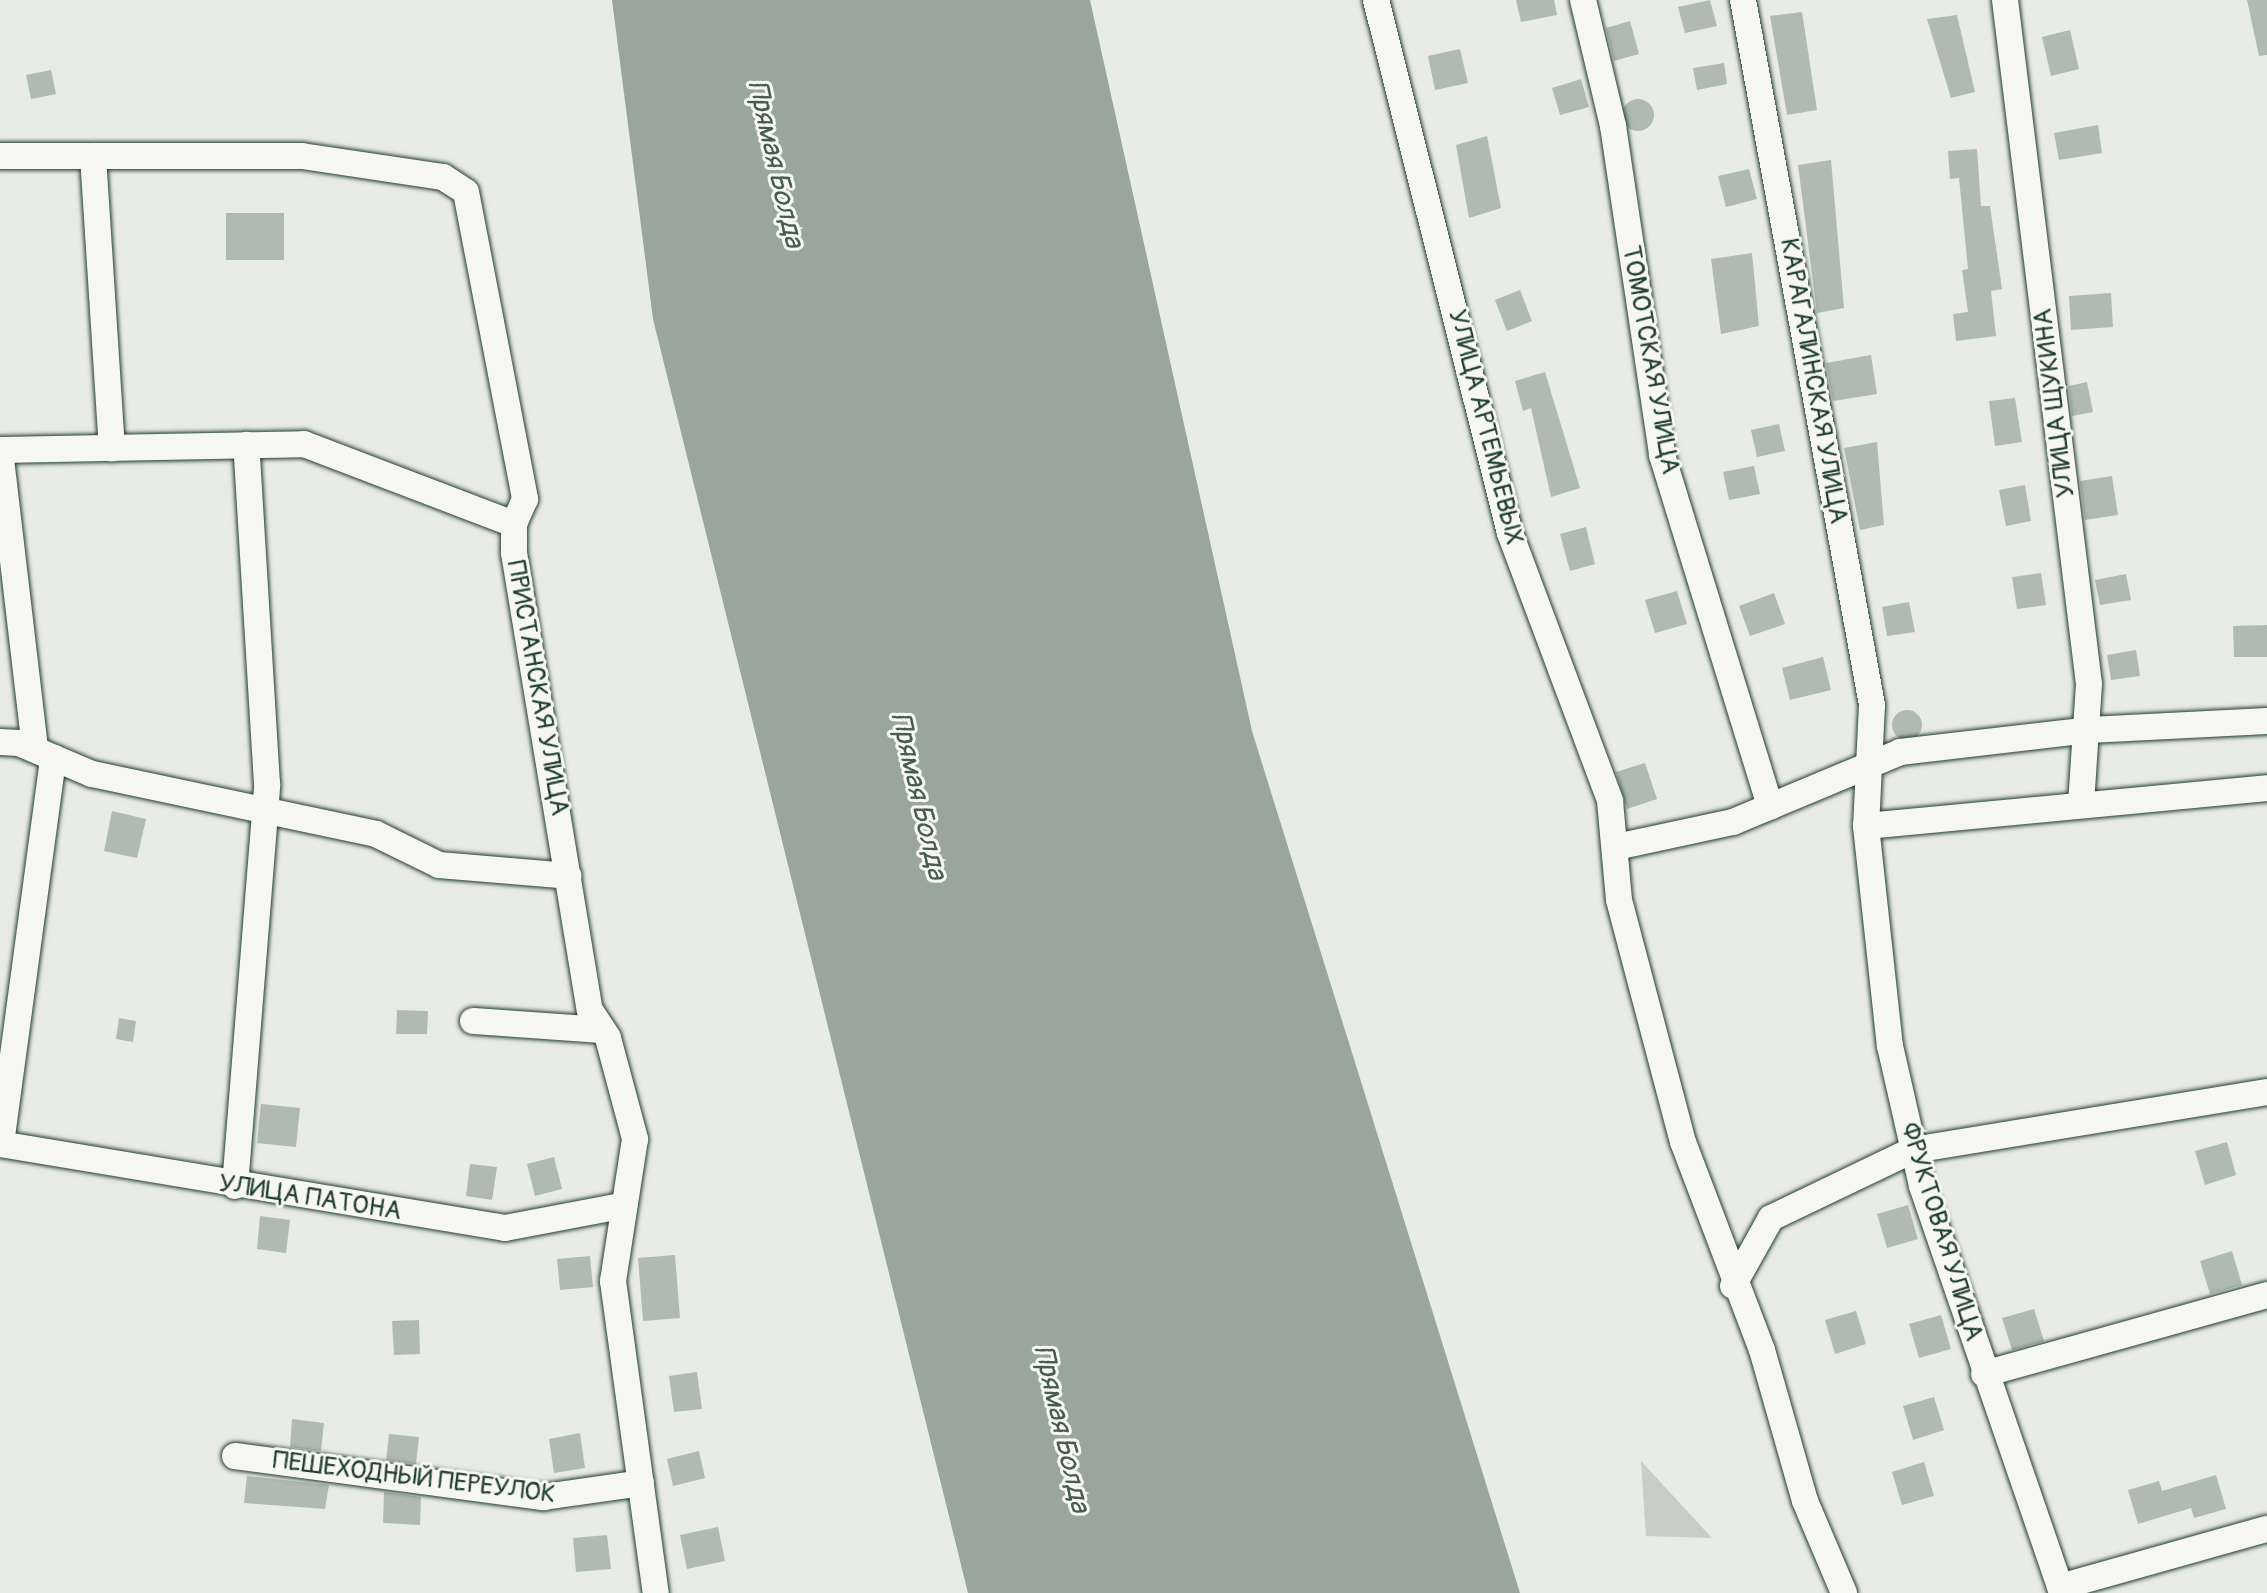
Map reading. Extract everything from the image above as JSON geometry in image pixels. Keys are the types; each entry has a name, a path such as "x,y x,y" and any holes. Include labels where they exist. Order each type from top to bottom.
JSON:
{"street":[{"name":"УЛИЦА АРТЕМЬЕВЫХ","path":"1376,0 1510,533 1610,801 1619,900 1683,1142 1844,1593"},
{"name":"ТОМОТСКАЯ УЛИЦА","path":"1583,0 1613,126 1662,455 1770,807"},
{"name":"КАРАГАЛИНСКАЯ УЛИЦА","path":"1743,0 1872,705 1871,763"},
{"name":"УЛИЦА ЩУКИНА","path":"2005,0 2089,730 2081,805"},
{"path":"0,156 93,156 112,448"},
{"name":"ПРИСТАНСКАЯ УЛИЦА","path":"93,156 302,156 443,177 466,192 525,499 514,524 590,1010 603,1030 635,1139 621,1206 613,1281 656,1593"},
{"path":"0,1144 44,753 0,450 304,444 514,524"},
{"path":"235,1186 263,812 246,445"},
{"path":"1616,847 1733,822 1871,763 1968,741 2089,730 2267,721"},
{"path":"0,742 44,753 92,774 376,834 439,865 569,876"},
{"name":"ФРУКТОВАЯ УЛИЦА","path":"1871,763 1866,826 1890,1046 1913,1150 1984,1374 2061,1590"},
{"path":"1866,826 2267,788"},
{"path":"473,1021 603,1030"},
{"path":"1733,1286 1771,1218 1913,1150 2267,1092"},
{"name":"УЛИЦА ПАТОНА","path":"0,1144 235,1186 505,1228 621,1206"},
{"path":"1984,1374 2267,1295"},
{"name":"ПЕШЕХОДНЫЙ ПЕРЕУЛОК","path":"235,1456 544,1497 641,1483"},
{"path":"2061,1590 2267,1529"}],"shaded area":[{"path":"1641,1461 1712,1538 1646,1536"}],"water":[{"name":"Прямая Болда","path":"612,0 1090,0 1252,731 1520,1593 968,1593 653,319"}],"building":[{"path":"1516,0 1554,0 1557,15 1521,22"},
{"path":"1710,0 1717,26 1685,33 1678,7"},
{"path":"2247,0 2267,0 2267,55 2259,56"},
{"path":"1802,12 1817,110 1787,115 1770,16"},
{"path":"1957,15 1975,92 1951,98 1927,19"},
{"path":"1630,21 1639,54 1614,61 1606,28"},
{"path":"2070,30 2079,69 2051,76 2042,37"},
{"path":"1460,49 1468,83 1435,90 1428,56"},
{"path":"1724,63 1727,84 1697,90 1693,68"},
{"path":"51,70 56,94 31,99 26,75"},
{"path":"1581,79 1589,107 1560,115 1552,88"},
{"path":"1638,99 1649,104 1654,115 1649,126 1638,131 1627,126 1622,115 1627,104"},
{"path":"2098,125 2102,153 2059,160 2054,133"},
{"path":"1487,136 1501,208 1469,218 1456,145"},
{"path":"1977,149 1981,206 1990,206 2002,289 1991,291 1996,336 1956,341 1953,314 1968,312 1962,270 1968,269 1959,178 1950,179 1948,151"},
{"path":"1831,160 1844,308 1817,313 1798,165"},
{"path":"1749,169 1757,199 1726,207 1718,176"},
{"path":"226,213 284,213 284,260 226,260"},
{"path":"1752,253 1759,326 1721,334 1711,259"},
{"path":"1520,290 1532,321 1507,331 1495,300"},
{"path":"2111,293 2113,327 2071,330 2069,296"},
{"path":"1871,355 1877,394 1833,401 1826,363"},
{"path":"1545,372 1580,488 1551,497 1531,408 1523,411 1515,381"},
{"path":"2087,382 2093,412 2072,416 2069,386"},
{"path":"2015,398 2022,442 1995,446 1989,401"},
{"path":"1779,424 1785,451 1757,457 1751,430"},
{"path":"1877,442 1884,525 1860,530 1844,448"},
{"path":"1754,466 1760,494 1729,500 1723,472"},
{"path":"2112,476 2118,515 2085,520 2080,481"},
{"path":"2025,485 2031,521 2006,526 1999,490"},
{"path":"1586,527 1595,564 1570,571 1560,534"},
{"path":"2041,573 2046,605 2017,609 2012,577"},
{"path":"2126,574 2131,600 2100,605 2095,580"},
{"path":"1677,591 1687,624 1655,633 1645,600"},
{"path":"1774,593 1785,624 1750,636 1739,606"},
{"path":"1909,602 1915,632 1887,636 1882,607"},
{"path":"2267,625 2267,657 2234,657 2233,626"},
{"path":"2136,650 2140,676 2111,680 2107,655"},
{"path":"1823,657 1831,690 1790,700 1782,668"},
{"path":"1907,710 1917,715 1922,725 1917,735 1907,740 1897,735 1892,725 1897,715"},
{"path":"1645,763 1657,799 1627,809 1616,772"},
{"path":"112,811 146,819 137,858 104,851"},
{"path":"397,1010 428,1011 427,1034 396,1034"},
{"path":"119,1018 136,1021 133,1042 116,1039"},
{"path":"261,1104 300,1108 296,1147 257,1143"},
{"path":"2227,1142 2236,1175 2205,1185 2195,1151"},
{"path":"554,1157 562,1189 535,1196 527,1164"},
{"path":"470,1164 497,1167 492,1200 466,1196"},
{"path":"1908,1205 1918,1239 1887,1248 1877,1214"},
{"path":"260,1216 290,1220 286,1253 257,1249"},
{"path":"2232,1251 2242,1285 2210,1294 2200,1261"},
{"path":"675,1255 680,1318 643,1321 638,1258"},
{"path":"590,1256 593,1287 560,1290 557,1259"},
{"path":"2034,1309 2044,1341 2012,1350 2002,1318"},
{"path":"1856,1311 1866,1344 1835,1354 1825,1320"},
{"path":"1941,1315 1951,1349 1919,1358 1909,1324"},
{"path":"419,1320 420,1354 394,1355 392,1321"},
{"path":"697,1372 702,1409 674,1412 669,1376"},
{"path":"1934,1397 1944,1430 1913,1440 1903,1406"},
{"path":"292,1419 324,1423 321,1451 290,1447"},
{"path":"580,1433 585,1468 554,1473 549,1439"},
{"path":"389,1434 419,1437 416,1464 386,1460"},
{"path":"699,1451 705,1478 673,1486 667,1459"},
{"path":"1924,1462 1934,1496 1902,1505 1892,1472"},
{"path":"2216,1475 2226,1509 2194,1518 2191,1508 2138,1524 2128,1490 2159,1481 2162,1491"},
{"path":"247,1476 329,1485 325,1509 244,1503"},
{"path":"384,1492 421,1497 420,1525 383,1523"},
{"path":"718,1527 725,1561 687,1569 680,1535"},
{"path":"607,1535 611,1569 576,1572 573,1538"}]}
